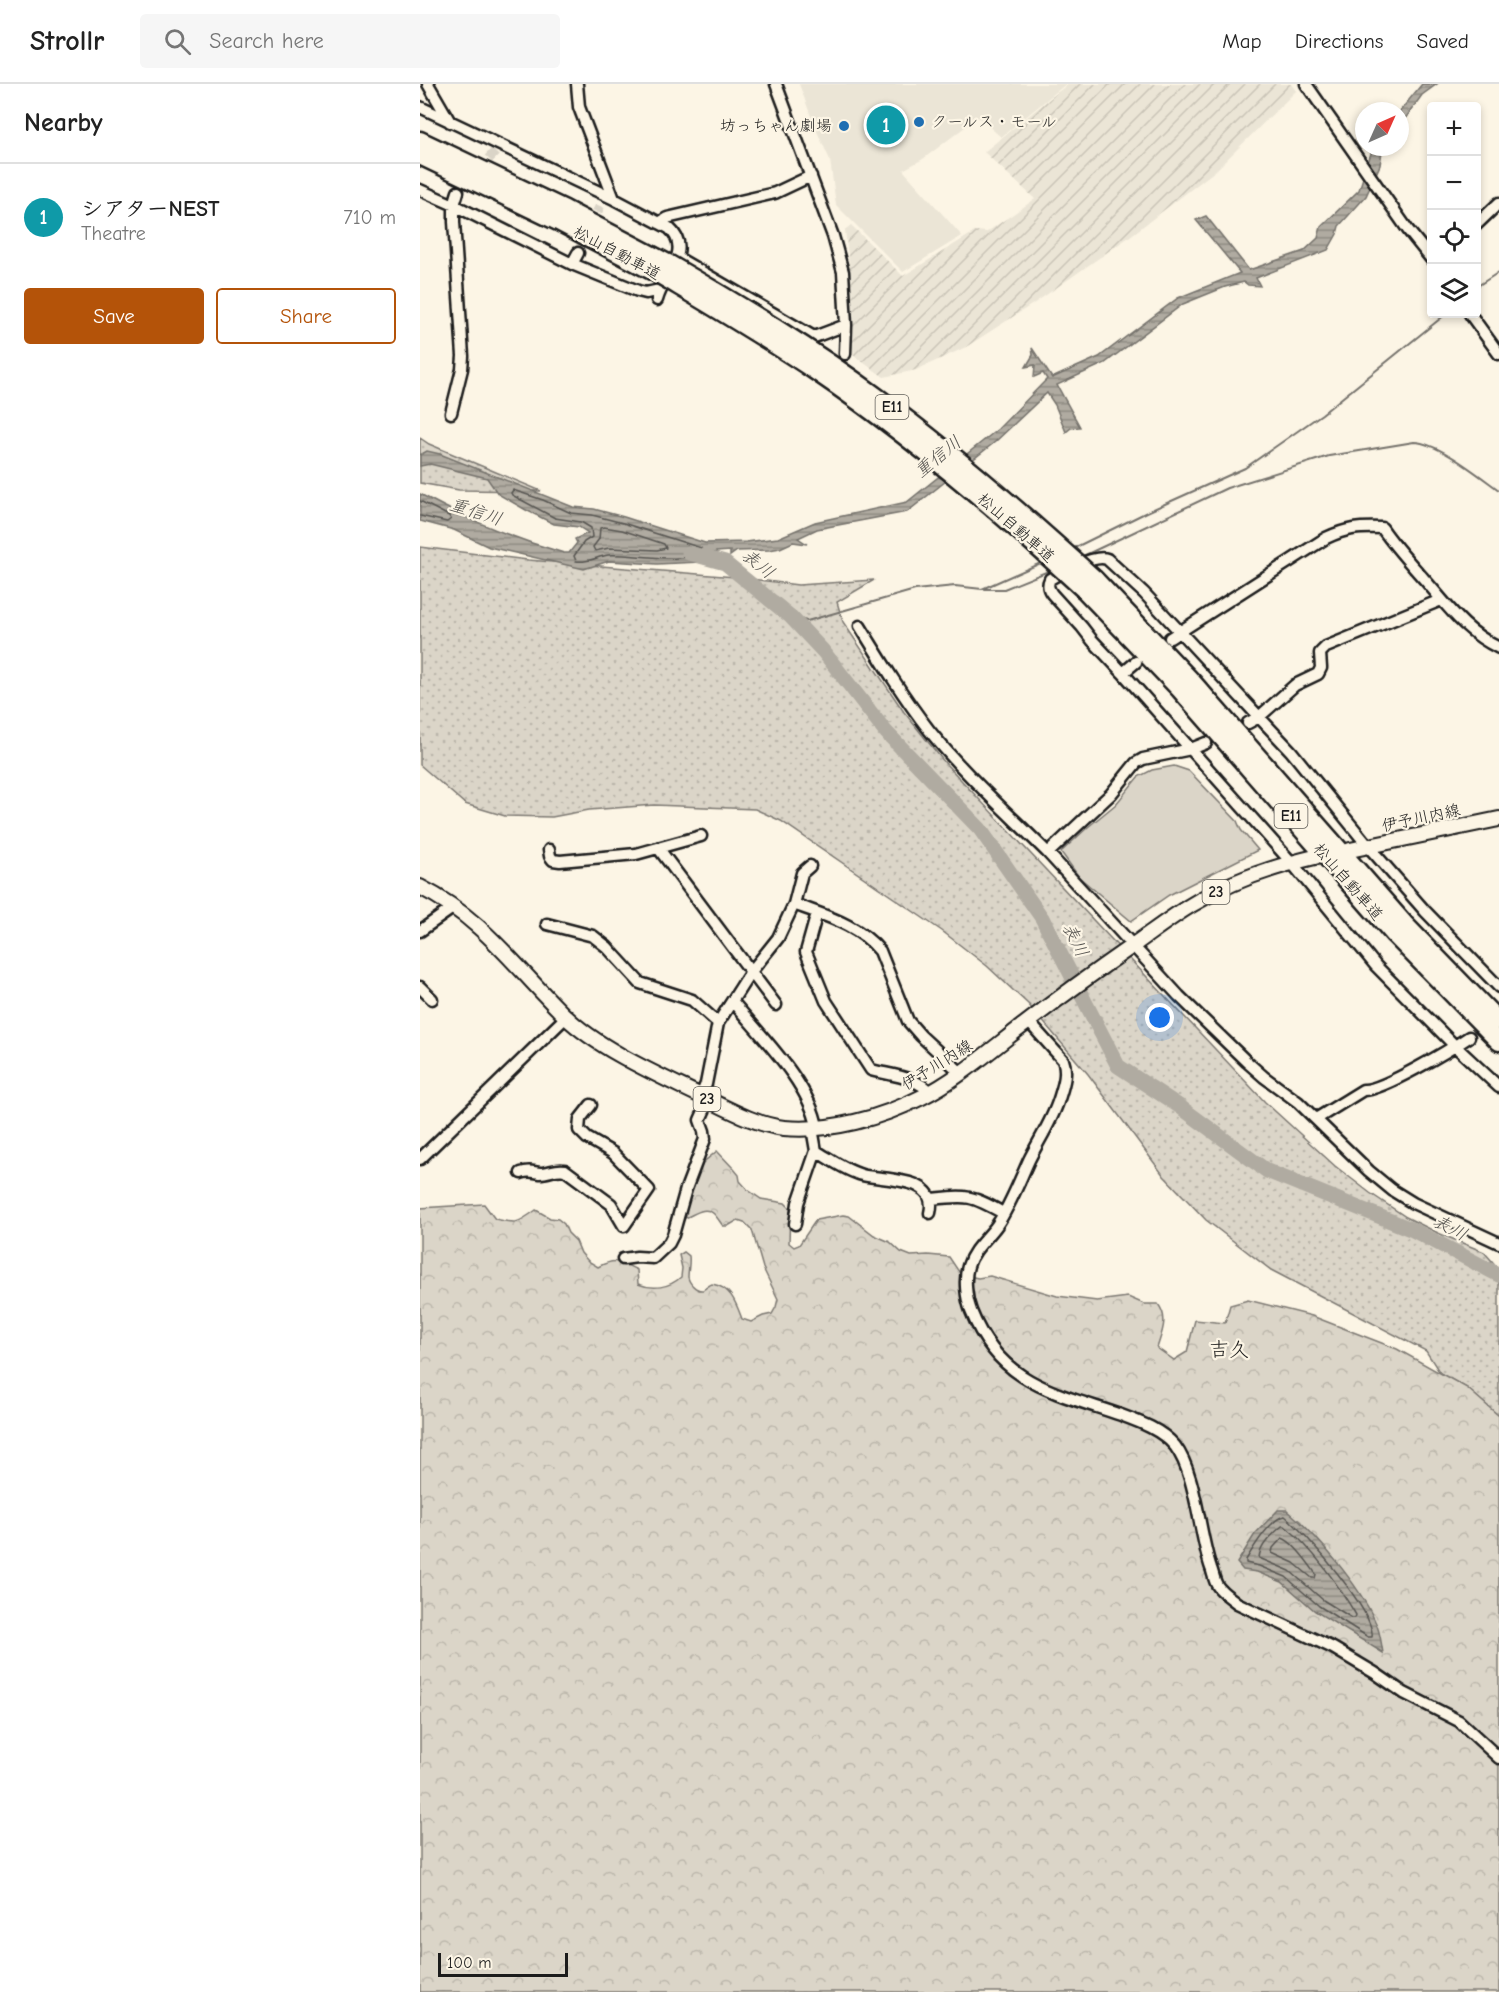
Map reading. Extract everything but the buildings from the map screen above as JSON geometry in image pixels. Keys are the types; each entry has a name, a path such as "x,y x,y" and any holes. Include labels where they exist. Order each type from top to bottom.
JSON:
{"highway":[{"name":"松山自動車道","path":"420,140 565,209 665,277 815,371 930,455 1089,585 1191,680 1405,924 1499,1021"},
{"name":"松山自動車道","path":"420,156 558,222 665,277"},
{"name":"松山自動車道","path":"1089,585 1394,935 1499,1042"}],"main road":[{"name":"伊予川内線","path":"1350,849 1499,819"},
{"name":"伊予川内線","path":"420,887 454,907 480,927 566,1017 603,1045 705,1098 765,1124 784,1128 815,1128 870,1118 897,1109 930,1093 1172,917 1207,896 1242,880 1315,857"}],"street":[{"path":"428,84 451,122"},
{"path":"577,84 579,107 610,197"},
{"path":"776,84 833,236 843,272 847,346 845,354"},
{"path":"1308,87 1427,254"},
{"path":"420,107 499,149 610,197 659,223 675,233 680,246 665,277 646,293 572,264 420,190"},
{"path":"659,223 667,218 775,193 811,176"},
{"path":"451,413 463,356 454,205 458,192"},
{"path":"600,206 610,197"},
{"path":"1481,220 1499,203"},
{"path":"572,264 578,253"},
{"path":"665,277 814,337 846,325"},
{"path":"1473,318 1499,354"},
{"path":"1170,639 1326,538 1350,528 1382,528 1395,547 1474,634 1499,648"},
{"path":"1499,987 1425,910 1368,846 1291,751 1182,633 1107,559 1101,557 1086,562 1050,579 1048,589 1052,594 1292,863 1376,966 1499,1087"},
{"path":"1248,723 1259,717 1288,690 1319,673 1321,668 1319,655 1323,649 1441,600"},
{"path":"860,627 896,684 930,731 966,772 1048,853 1130,947 1247,1062 1298,1102 1392,1190 1432,1213 1499,1243"},
{"path":"1124,673 1136,662"},
{"path":"1048,853 1111,794 1136,763 1143,759 1191,749 1206,743"},
{"path":"549,850 553,860 560,861 636,854 701,836"},
{"path":"658,849 776,1005"},
{"path":"623,1259 652,1258 669,1243 673,1235 686,1190 705,1139 700,1120 714,1033 750,973 778,938 794,904 802,873 810,866"},
{"path":"794,904 854,928 876,946 908,1021 960,1072"},
{"path":"420,932 454,907"},
{"path":"817,913 806,952 826,1001 844,1031 871,1070 910,1081 925,1087 930,1093"},
{"path":"547,924 593,936 607,947 640,983 692,1000 718,1023"},
{"path":"420,987 432,999"},
{"path":"733,1002 796,1079 814,1112 816,1151 798,1203 795,1224"},
{"path":"420,1159 566,1017"},
{"path":"1030,1020 1059,1054 1065,1067 1065,1074 1055,1110 997,1225 975,1251 968,1266 966,1287 970,1308 979,1329 1009,1368 1043,1388 1129,1418 1155,1430 1176,1447 1191,1479 1207,1556 1217,1585 1224,1592 1238,1603 1333,1648 1404,1693 1459,1721 1499,1758"},
{"path":"1316,1119 1363,1090 1371,1090 1386,1084 1469,1037"},
{"path":"520,1173 530,1170 539,1173 558,1168 565,1170 611,1204 624,1226 649,1190 613,1153 587,1138 579,1130 580,1119 591,1106"},
{"path":"816,1151 860,1175 902,1180 921,1188 932,1199 930,1214"},
{"path":"932,1199 970,1197 1003,1213"}],"shaded area":[{"path":"799,84 1066,84 1001,137 978,117 923,159 903,170 962,236 903,272 836,205 830,160"},
{"path":"1068,84 1291,84 1296,91 1215,171 1129,237 1036,302 966,347 916,370 884,377 854,356 851,338 850,272 845,230 851,225 903,276 976,231 987,232 1035,199 984,152"}],"green space":[{"path":"420,438 429,444 541,491 459,490 420,483"},
{"path":"420,547 528,560 735,577 798,585 874,580 837,602 843,622 904,712 945,763 1265,1102 1335,1166 1406,1217 1484,1252 1499,1269 1499,1416 1467,1388 1440,1373 1426,1351 1271,1270 1206,1220 1164,1176 1088,1074 1028,1004 987,966 942,931 781,821 755,809 654,805 589,810 552,817 505,816 465,804 420,765"},
{"path":"1174,766 1189,771 1237,821 1241,830 1258,850 1169,895 1131,921 1079,877 1061,852 1116,804 1138,777 1152,770"},
{"path":"717,1151 739,1175 740,1181 748,1190 761,1199 785,1203 790,1208 789,1243 794,1247 799,1245 816,1220 843,1215 849,1216 874,1235 890,1242 901,1252 911,1256 949,1257 959,1272 964,1275 978,1278 990,1276 1057,1296 1097,1301 1128,1297 1144,1304 1158,1304 1164,1320 1157,1348 1174,1360 1187,1352 1195,1320 1225,1323 1230,1305 1248,1300 1312,1316 1397,1349 1467,1388 1499,1416 1499,1992 420,1992 420,1208 484,1204 495,1219 513,1222 517,1222 536,1210 564,1224 588,1261 598,1267 609,1262 626,1264 637,1270 638,1284 649,1287 666,1286 681,1277 682,1268 679,1255 684,1252 689,1256 688,1277 693,1286 703,1290 712,1284 724,1288 732,1297 742,1319 751,1322 772,1314 778,1299 763,1268 752,1230 744,1222 738,1220 728,1226 723,1226 714,1214 707,1210 685,1218 682,1216 700,1165"}],"water":[{"path":"1422,84 1437,84 1422,95 1409,113 1407,102"},
{"path":"1370,156 1381,156 1380,165 1366,196 1339,226 1328,250 1256,278 1260,286 1248,285 1244,282 1183,304 1105,363 1057,385 1080,427 1071,428 1066,432 1055,405 1047,393 995,442 907,512 817,529 798,538 807,544 793,542 769,550 737,551 730,556 730,551 716,552 700,562 657,564 609,561 584,569 489,547 454,530 420,521 420,494 490,528 564,553 569,553 577,543 575,539 588,533 579,527 554,524 526,510 498,494 487,478 430,464 420,466 420,455 427,451 440,454 573,507 594,509 624,517 705,543 746,542 778,538 815,522 907,502 998,429 1047,379 1043,373 1034,377 1035,365 1026,367 1033,355 1032,348 1052,378 1099,357 1178,298 1240,273 1196,220 1206,216 1249,270 1304,251 1318,238 1321,227 1359,190"},
{"path":"1278,1510 1287,1510 1299,1520 1348,1577 1377,1625 1383,1653 1315,1611 1282,1582 1257,1572 1243,1570 1237,1563 1255,1534"}],"waterway":[{"path":"1481,284 1499,272"},
{"path":"1072,549 1245,468 1322,414 1441,318"},
{"path":"1081,557 1227,488 1329,456 1414,442 1446,454 1499,490"},
{"name":"表川","path":"689,553 725,563 791,617 823,651 886,732 980,829 1042,918 1118,1066 1179,1106 1267,1171 1413,1230 1499,1275"},
{"path":"791,617 807,621 915,590 955,586 982,589 1043,562"},
{"path":"985,589 1004,589 1051,570"}],"tunnel":[{"path":"458,192 495,152"},
{"path":"578,253 600,206"}],"place":[{"name":"クールス・モール","path":"919,122"},
{"name":"シアターNEST","path":"886,125"},
{"name":"坊っちゃん劇場","path":"844,126"}],"district":[{"name":"吉久","path":"1229,1349"}],"water label":[{"name":"重信川","path":"938,457"},
{"name":"重信川","path":"476,512"}]}
